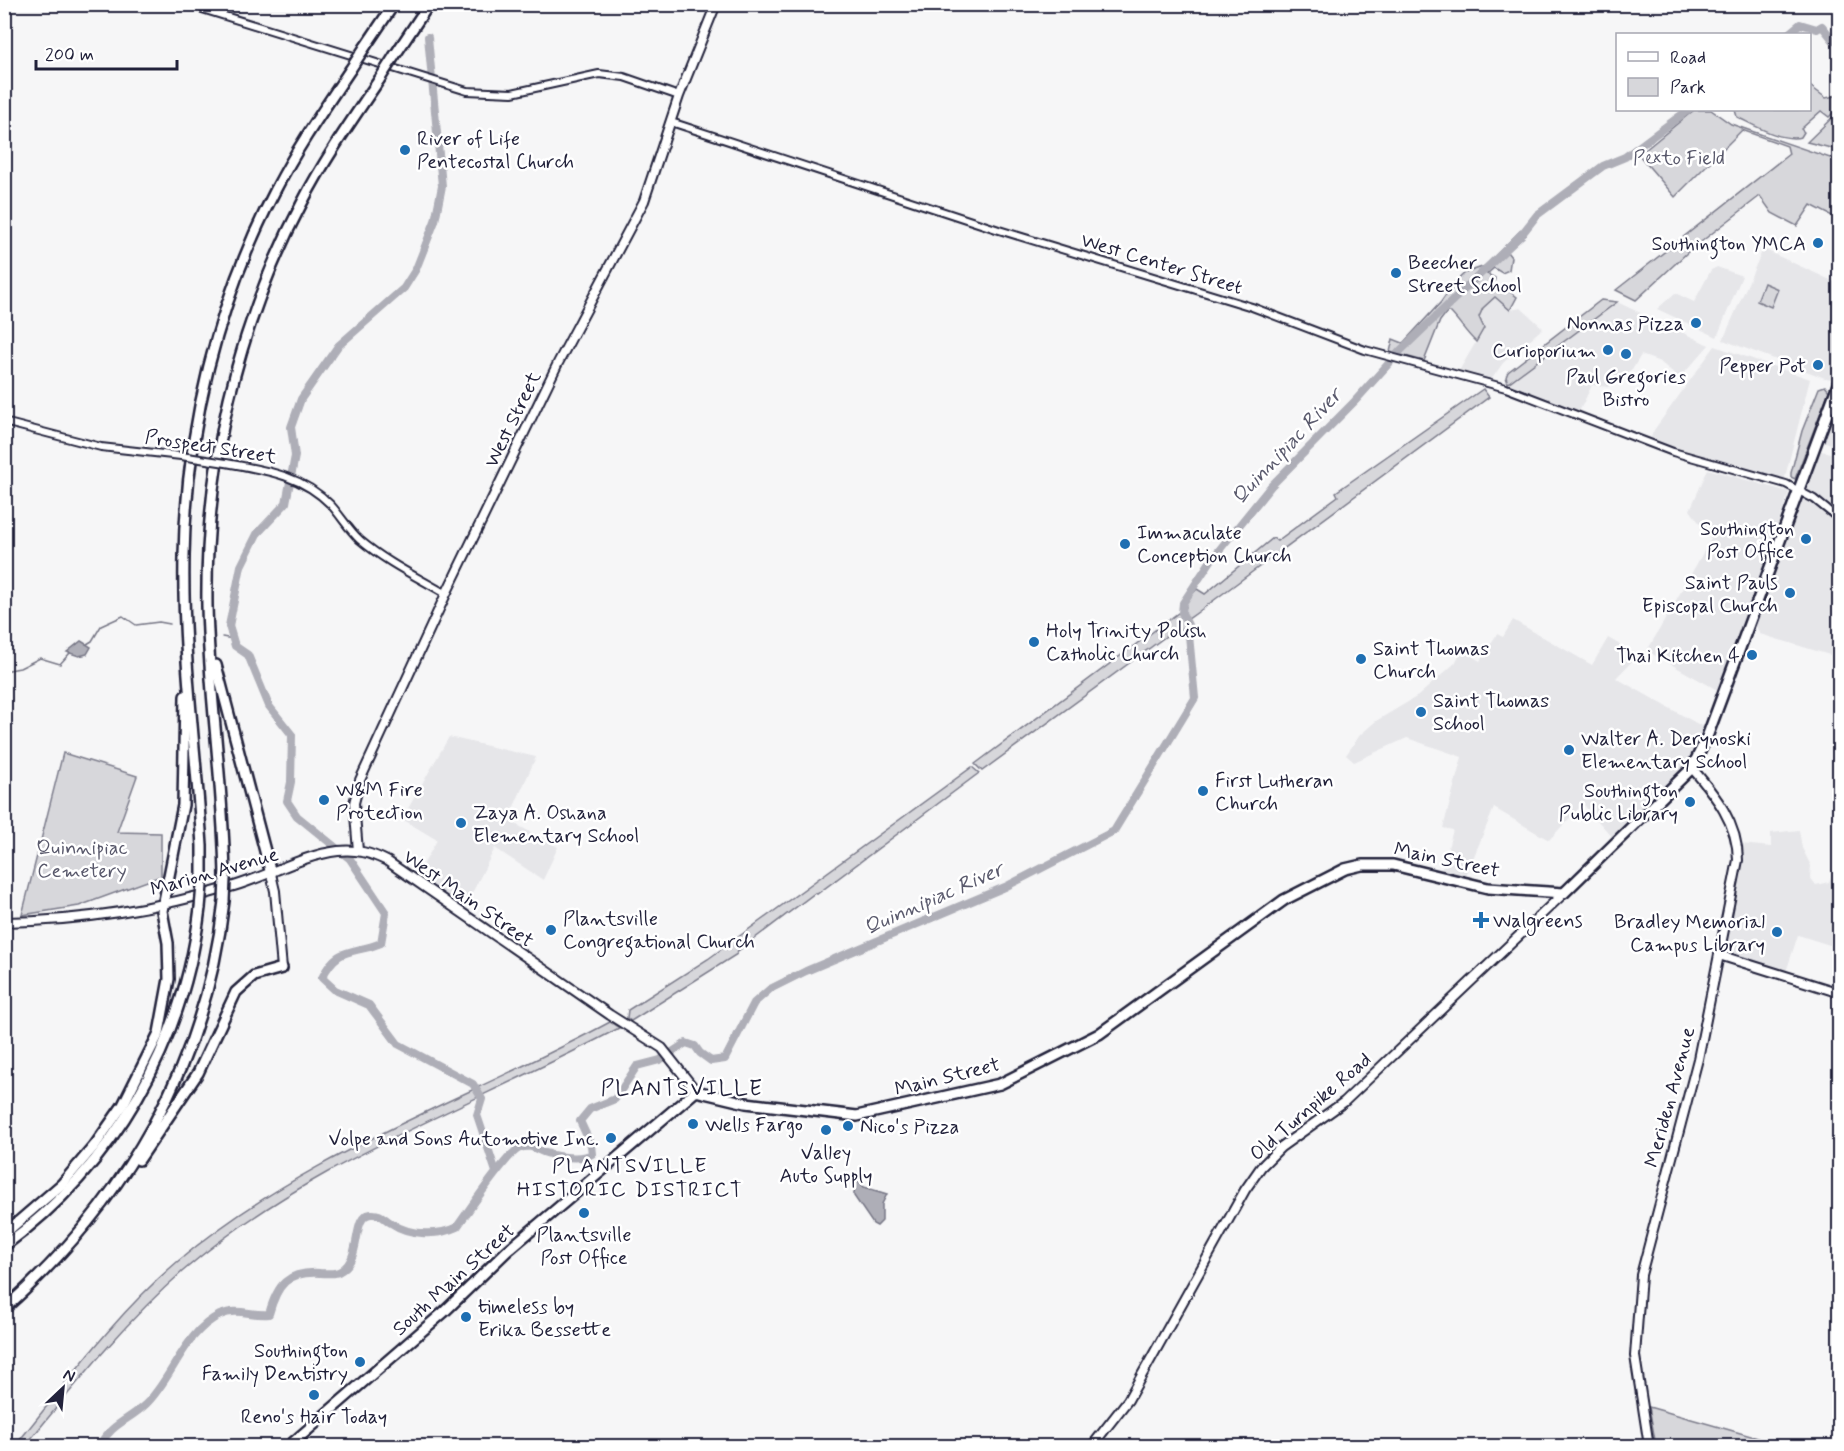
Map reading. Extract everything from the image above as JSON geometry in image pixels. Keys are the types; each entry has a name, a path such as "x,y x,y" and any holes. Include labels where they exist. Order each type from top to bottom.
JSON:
{"highway":[{"path":"4,1246 43,1214 80,1178 112,1138 135,1102 163,1049 178,1009 191,959 202,885 202,846 187,635 184,558 188,482 200,406 216,340 244,259 276,190 301,145 394,4"},
{"path":"88,1222 146,1138 184,1062 209,991 224,901 225,879 207,609 209,533 217,459 245,340 270,270 302,202 326,160 429,4"},
{"path":"1564,893 1692,768 1707,736 1838,382"},
{"path":"207,609 219,682 271,874"},
{"path":"4,1234 44,1202 84,1159 114,1119 147,1061 162,1023 168,991 169,955 162,904 182,818 187,635"},
{"name":"Main Street","path":"696,1091 752,1104 858,1116 1000,1084 1099,1034 1284,900 1345,869 1362,865 1393,865 1488,888 1564,893"},
{"path":"4,1311 127,1178 192,1083 236,992 254,976 282,968"},
{"name":"South Main Street","path":"289,1446 444,1312 507,1251 696,1091"}],"main road":[{"name":"West Street","path":"358,851 354,812 357,787 446,594 576,327 644,201 679,96 716,4"},
{"name":"Meriden Avenue","path":"1649,1446 1635,1356 1641,1275 1698,1059 1736,873 1738,851 1733,828 1725,811 1692,768"},
{"name":"Marion Avenue","path":"4,922 78,918 162,904 271,874 341,851 358,851"},
{"name":"West Main Street","path":"358,851 387,861 668,1054 696,1091"},
{"path":"271,874 275,891 282,968"},
{"name":"Old Turnpike Road","path":"1092,1446 1128,1400 1245,1190 1261,1167 1281,1147 1344,1102 1564,893"},
{"path":"1719,955 1839,993"}],"street":[{"path":"186,4 439,85 482,93 512,93 599,74 624,77 679,96"},
{"name":"West Center Street","path":"671,122 999,230 1262,310 1387,356 1506,388 1692,459 1798,489"},
{"name":"Prospect Street","path":"4,422 100,447 181,456 282,474 298,481 325,499 367,544 446,594"},
{"path":"1798,489 1839,520"}],"shaded area":[{"path":"1763,249 1839,284 1839,369 1833,379 1723,340"},
{"path":"1717,267 1742,276 1717,337 1657,309 1675,293 1694,302 1711,270"},
{"path":"1495,297 1510,310 1521,308 1543,328 1503,363 1491,380 1459,371 1484,328 1479,317 1483,308"},
{"path":"1617,302 1709,345 1680,378 1660,362 1641,355 1632,370 1608,387 1592,385 1579,412 1508,383"},
{"path":"1715,346 1810,379 1784,481 1674,449 1651,437"},
{"path":"1839,394 1840,447 1823,441"},
{"path":"1817,450 1839,455 1840,634 1833,656 1760,634 1755,624"},
{"path":"1708,469 1789,492 1721,692 1647,651 1711,539 1690,510"},
{"name":"Walter A. Derynoski Elementary School","path":"1513,620 1592,665 1608,638 1638,655 1616,678 1705,728 1694,754 1680,774 1614,839 1583,804 1549,840 1494,808 1465,878 1441,872 1453,830 1443,828 1462,757 1407,738 1354,762 1346,755 1360,735 1376,721 1418,696 1455,663 1462,650 1480,661 1497,634 1503,637"},
{"path":"81,641 91,647 87,654 79,656 67,652"},
{"name":"Zaya A. Oshana Elementary School","path":"449,737 536,757 508,820 558,847 543,880 495,848 464,909 417,876 437,840 402,819"},
{"path":"1799,830 1802,848 1811,866 1810,877 1816,885 1829,882 1839,854 1839,948 1798,935 1786,972 1725,953 1741,864 1741,844 1771,847 1771,833"},
{"path":"857,1179 864,1187 887,1194 882,1204 882,1221 877,1226 873,1224 854,1196 854,1182"}],"green space":[{"path":"1811,87 1826,98 1839,95 1839,107 1829,117 1821,111 1801,129 1804,132 1801,137 1776,135 1737,117 1735,111 1811,111"},
{"name":"Pexto Field","path":"1693,111 1712,111 1731,124 1839,161 1839,211 1836,218 1811,205 1797,226 1772,213 1760,196 1688,252 1636,300 1616,290 1789,154 1787,146 1742,130 1675,197 1639,155"},
{"path":"1839,111 1839,150 1807,142"},
{"path":"1520,231 1526,235 1507,252 1511,257 1509,270 1502,273 1494,268 1487,274 1495,278 1494,284 1504,293 1509,291 1517,297 1510,310 1495,297 1483,308 1479,317 1484,328 1476,342 1450,312 1447,312 1440,321 1424,361 1390,352 1393,339 1403,343 1441,302 1455,282 1465,273 1485,266"},
{"path":"1764,283 1778,289 1771,307 1757,301"},
{"path":"1601,300 1617,302 1508,383 1506,377 1508,372"},
{"path":"1825,386 1829,391 1795,479 1791,477 1791,473 1802,431 1819,388"},
{"path":"1483,389 1489,397 1187,620 1187,625 1171,637 1169,634 982,771 975,764 1186,607 1183,604 1197,589 1205,594 1273,538 1277,541 1338,496 1336,492"},
{"name":"Quinnipiac Cemetery","path":"63,753 137,776 117,832 161,833 161,876 79,906 22,915"},
{"path":"972,767 979,773 817,894 815,893 737,954 631,1021 627,1018 628,1010 708,959"},
{"path":"610,1022 619,1028 338,1166 232,1232 161,1291 100,1356 25,1446 15,1446 92,1350 133,1304 177,1262 226,1224 278,1190 332,1159"},
{"path":"1649,1407 1786,1446 1656,1446"}],"waterway":[{"name":"Quinnipiac River","path":"1789,33 1800,24 1817,29 1822,26 1833,40 1840,41"},
{"path":"428,37 442,186 435,221 416,269 404,288 338,346 301,399 291,427 295,456 286,503 257,534 241,566 229,626 235,646 248,655 269,706 292,735 291,782 287,801 297,816 350,859 386,913 381,943 340,956 334,960 322,978 335,990 369,1005 398,1044 473,1084 482,1099 477,1115 496,1172"},
{"name":"Quinnipiac River","path":"99,1446 109,1432 139,1410 155,1394 188,1344 208,1322 220,1315 233,1312 269,1314 280,1288 291,1277 299,1274 340,1272 353,1256 361,1222 365,1216 377,1214 399,1227 415,1232 433,1233 457,1227 497,1171 520,1148 531,1147 569,1157 592,1154 591,1145 580,1121 590,1109 615,1099 637,1066 660,1060 686,1043 695,1046 711,1061 725,1059 754,1003 770,989 806,971 1005,887 1114,831 1195,698 1188,625 1182,613 1183,603 1212,559 1271,486 1355,401 1400,351 1522,234 1537,215 1603,166 1625,157 1687,111"},
{"path":"87,644 92,641 101,626 123,616 136,625 159,622 170,624"},
{"path":"222,637 233,639"},
{"path":"4,671 20,668 40,658 60,664 70,653"}],"place":[{"name":"River of Life Pentecostal Church","path":"405,150"},
{"name":"Southington YMCA","path":"1818,243"},
{"name":"Beecher Street School","path":"1396,273"},
{"name":"Nonnas Pizza","path":"1696,323"},
{"name":"Curioporium","path":"1608,350"},
{"name":"Paul Gregories Bistro","path":"1626,354"},
{"name":"Pepper Pot","path":"1818,365"},
{"name":"Southington Post Office","path":"1806,539"},
{"name":"Immaculate Conception Church","path":"1125,544"},
{"name":"Saint Pauls Episcopal Church","path":"1790,593"},
{"name":"Holy Trinity Polish Catholic Church","path":"1034,642"},
{"name":"Thai Kitchen 4","path":"1752,655"},
{"name":"Saint Thomas Church","path":"1361,659"},
{"name":"Saint Thomas School","path":"1421,712"},
{"name":"Walter A. Derynoski Elementary School","path":"1569,750"},
{"name":"First Lutheran Church","path":"1203,791"},
{"name":"W&M Fire Protection","path":"324,800"},
{"name":"Southington Public Library","path":"1690,802"},
{"name":"Zaya A. Oshana Elementary School","path":"461,823"},
{"name":"Walgreens","path":"1481,920"},
{"name":"Plantsville Congregational Church","path":"551,930"},
{"name":"Bradley Memorial Campus Library","path":"1777,932"},
{"name":"Wells Fargo","path":"693,1124"},
{"name":"Nico's Pizza","path":"848,1126"},
{"name":"Valley Auto Supply","path":"826,1130"},
{"name":"Volpe and Sons Automotive Inc.","path":"611,1138"},
{"name":"Plantsville Post Office","path":"584,1213"},
{"name":"timeless by Erika Bessette","path":"466,1317"},
{"name":"Southington Family Dentistry","path":"360,1362"},
{"name":"Reno's Hair Today","path":"314,1395"}],"district":[{"name":"PLANTSVILLE","path":"682,1087"},
{"name":"PLANTSVILLE HISTORIC DISTRICT","path":"630,1177"}]}
